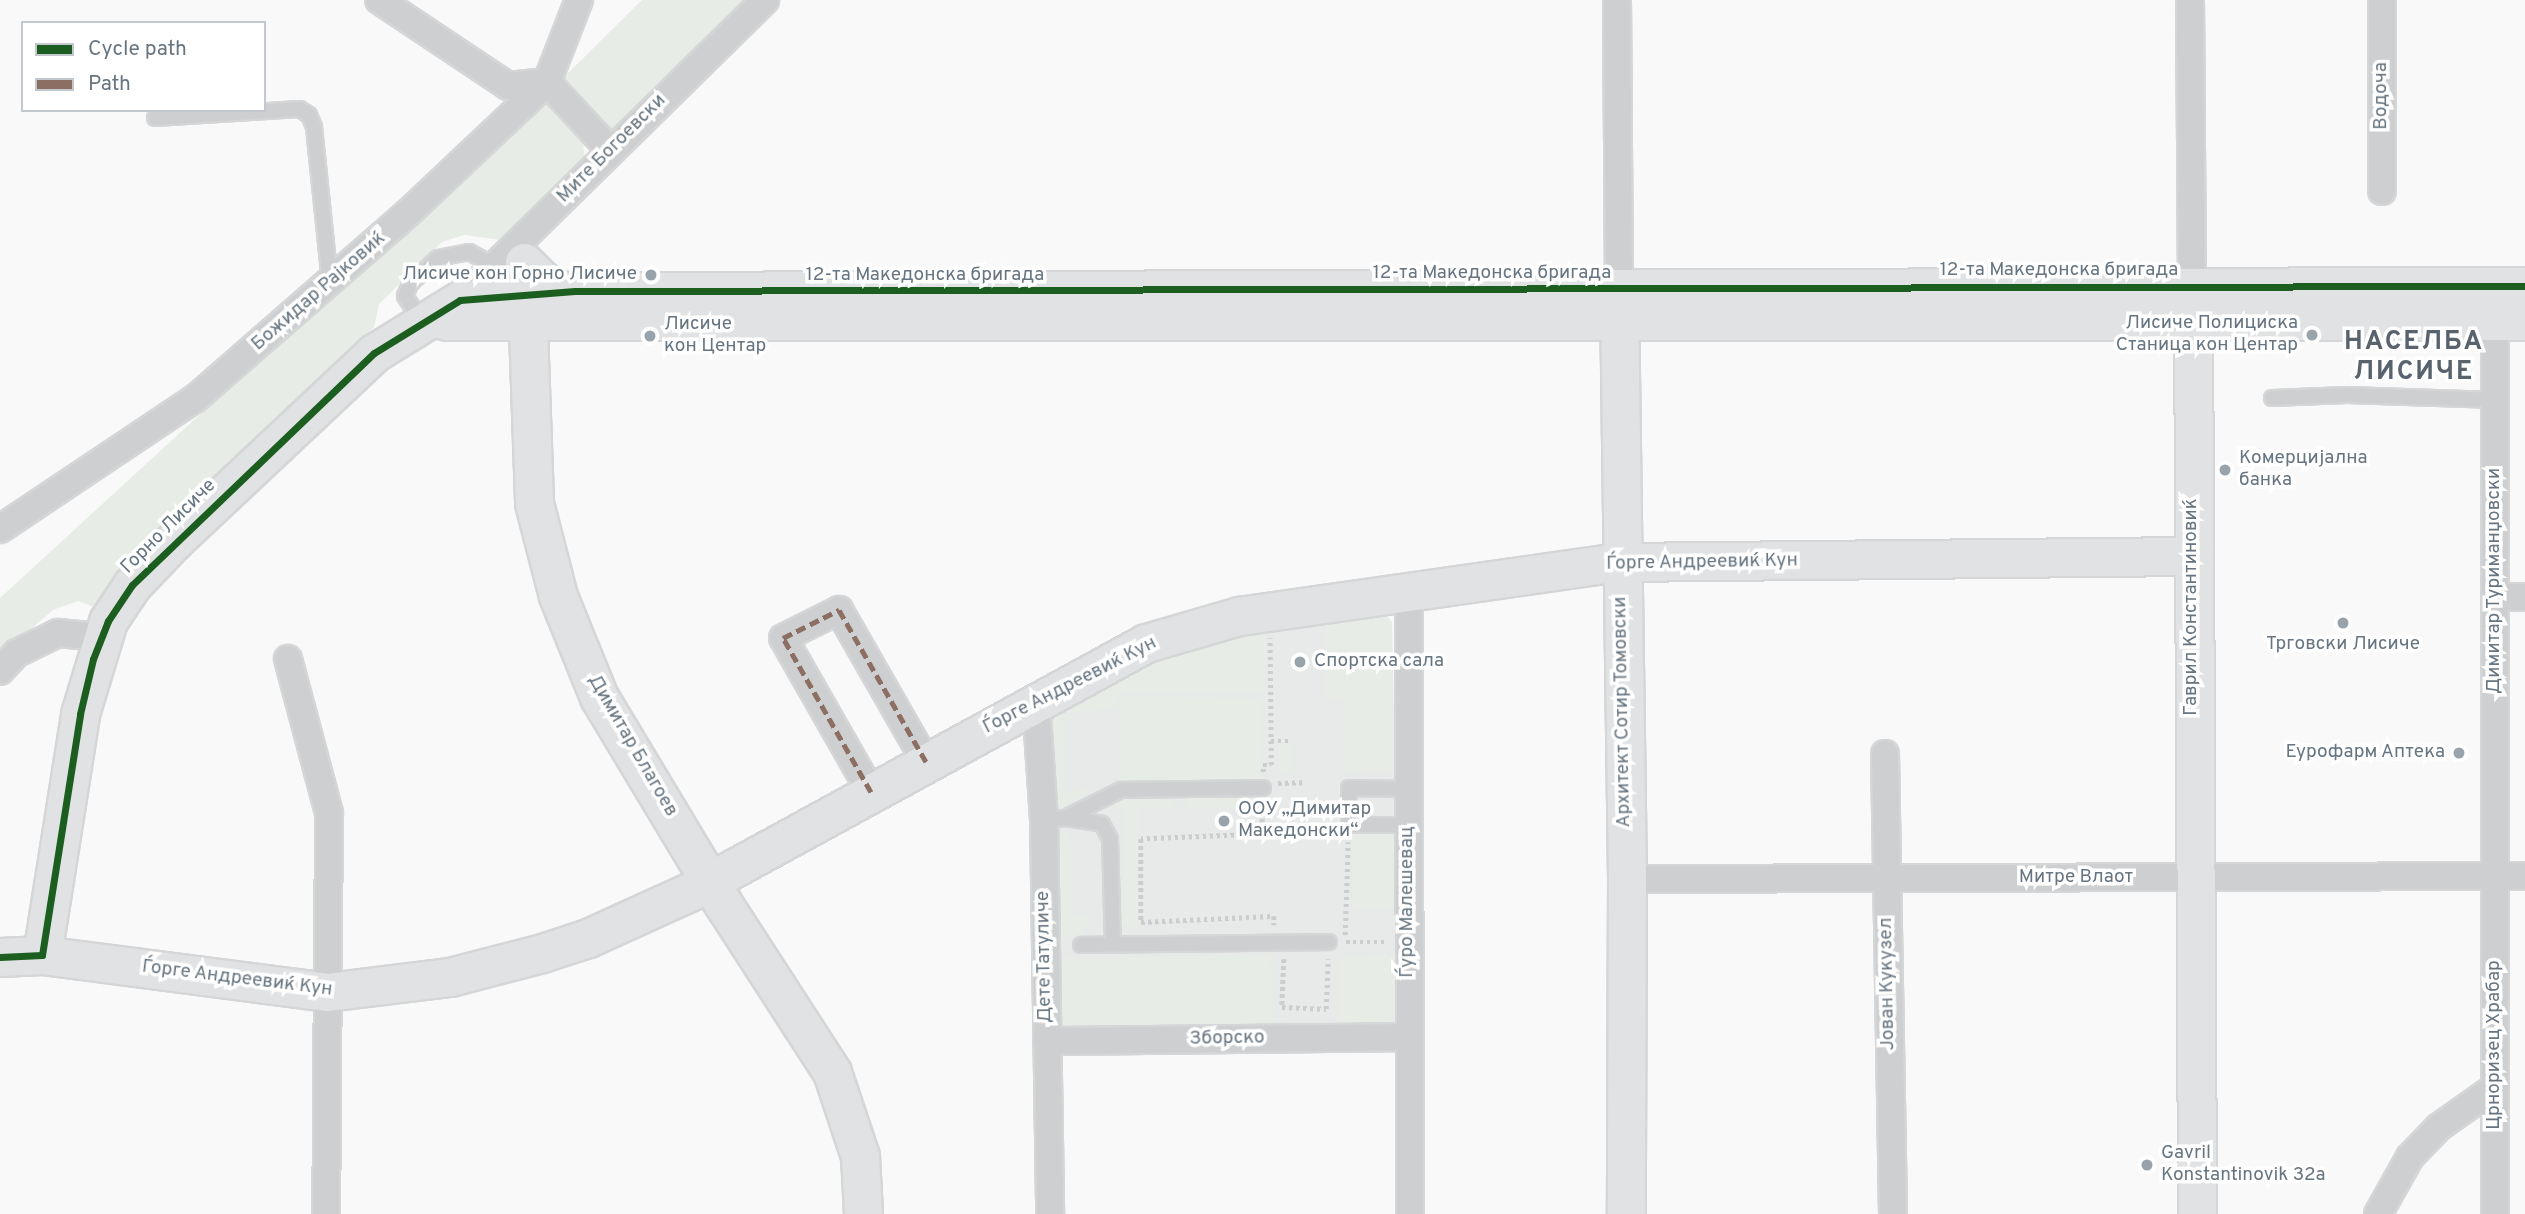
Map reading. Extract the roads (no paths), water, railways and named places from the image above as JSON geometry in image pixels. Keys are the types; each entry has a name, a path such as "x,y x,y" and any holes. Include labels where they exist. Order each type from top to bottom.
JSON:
{"street":[{"path":"379,0 508,86 547,82 610,150"},
{"name":"Божидар Рајковиќ","path":"0,530 196,398 330,282 547,82 579,0"},
{"name":"Мите Богоевски","path":"519,277 610,150 765,0"},
{"name":"Архитект Сотир Томовски","path":"1617,0 1619,562 1628,879 1626,1214"},
{"name":"Гаврил Константиновиќ","path":"2190,0 2197,1214"},
{"name":"Водоча","path":"2382,0 2382,191"},
{"name":"12-та Македонска бригада","path":"460,300 519,277 1618,305"},
{"name":"12-та Македонска бригада","path":"421,320 519,277 543,281 565,292 1618,305 2193,302 2510,304"},
{"name":"Димитар Благоев","path":"519,277 534,503 554,585 599,697 710,882 832,1072 860,1156 863,1214"},
{"name":"Горно Лисиче","path":"42,955 80,714 101,637 132,585 174,541 374,353 421,320 460,300"},
{"name":"Димитар Туриманџовски","path":"2496,876 2496,400 2510,304"},
{"name":"Ѓорге Андреевиќ Кун","path":"42,955 327,992 450,976 542,953 589,938 710,882 1146,643 1240,615 1619,562 2192,556"},
{"name":"Ѓуро Малешевац","path":"1409,591 1407,1037 1410,1214"},
{"path":"2495,597 2525,597"},
{"path":"872,792 783,638 839,610 926,762"},
{"path":"0,671 17,653 58,633 101,637"},
{"path":"288,659 329,813 326,1214"},
{"name":"Дете Татуличе","path":"1036,702 1054,819 1046,1041 1049,1214"},
{"name":"Јован Кукузел","path":"1885,754 1885,877 1893,1214"},
{"name":"Црноризец Храбар","path":"2495,1214 2496,876"},
{"name":"Митре Влаот","path":"1628,879 2525,876"},
{"path":"0,957 42,955"},
{"name":"Зборско","path":"1046,1041 1407,1037"},
{"path":"2378,1214 2410,1157 2438,1127 2494,1088"}],"lane":[{"path":"266,110 300,108 309,115 314,127 330,282"},
{"path":"155,118 242,112"},
{"path":"421,320 405,296 410,284 438,258 469,252 519,277"},
{"path":"2272,398 2347,395 2496,400"},
{"path":"1054,819 1121,790 1263,785"},
{"path":"1408,789 1349,788 1349,825 1408,825"},
{"path":"1054,819 1102,824 1110,839 1114,944"},
{"path":"1081,945 1329,942"}],"place":[{"name":"Лисиче кон Горно Лисиче","path":"651,275"},
{"name":"Лисиче Полициска Станица кон Центар","path":"2312,335"},
{"name":"Лисиче кон Центар","path":"650,336"},
{"name":"Комерцијална банка","path":"2225,470"},
{"name":"Трговски Лисиче","path":"2343,623"},
{"name":"Спортска сала","path":"1300,662"},
{"name":"Еурофарм Аптека","path":"2459,753"},
{"name":"ООУ „Димитар Македонски“","path":"1224,821"},
{"name":"Gavril Konstantinovik 32a","path":"2147,1165"}],"district":[{"name":"НАСЕЛБА ЛИСИЧЕ","path":"2414,358"}]}
